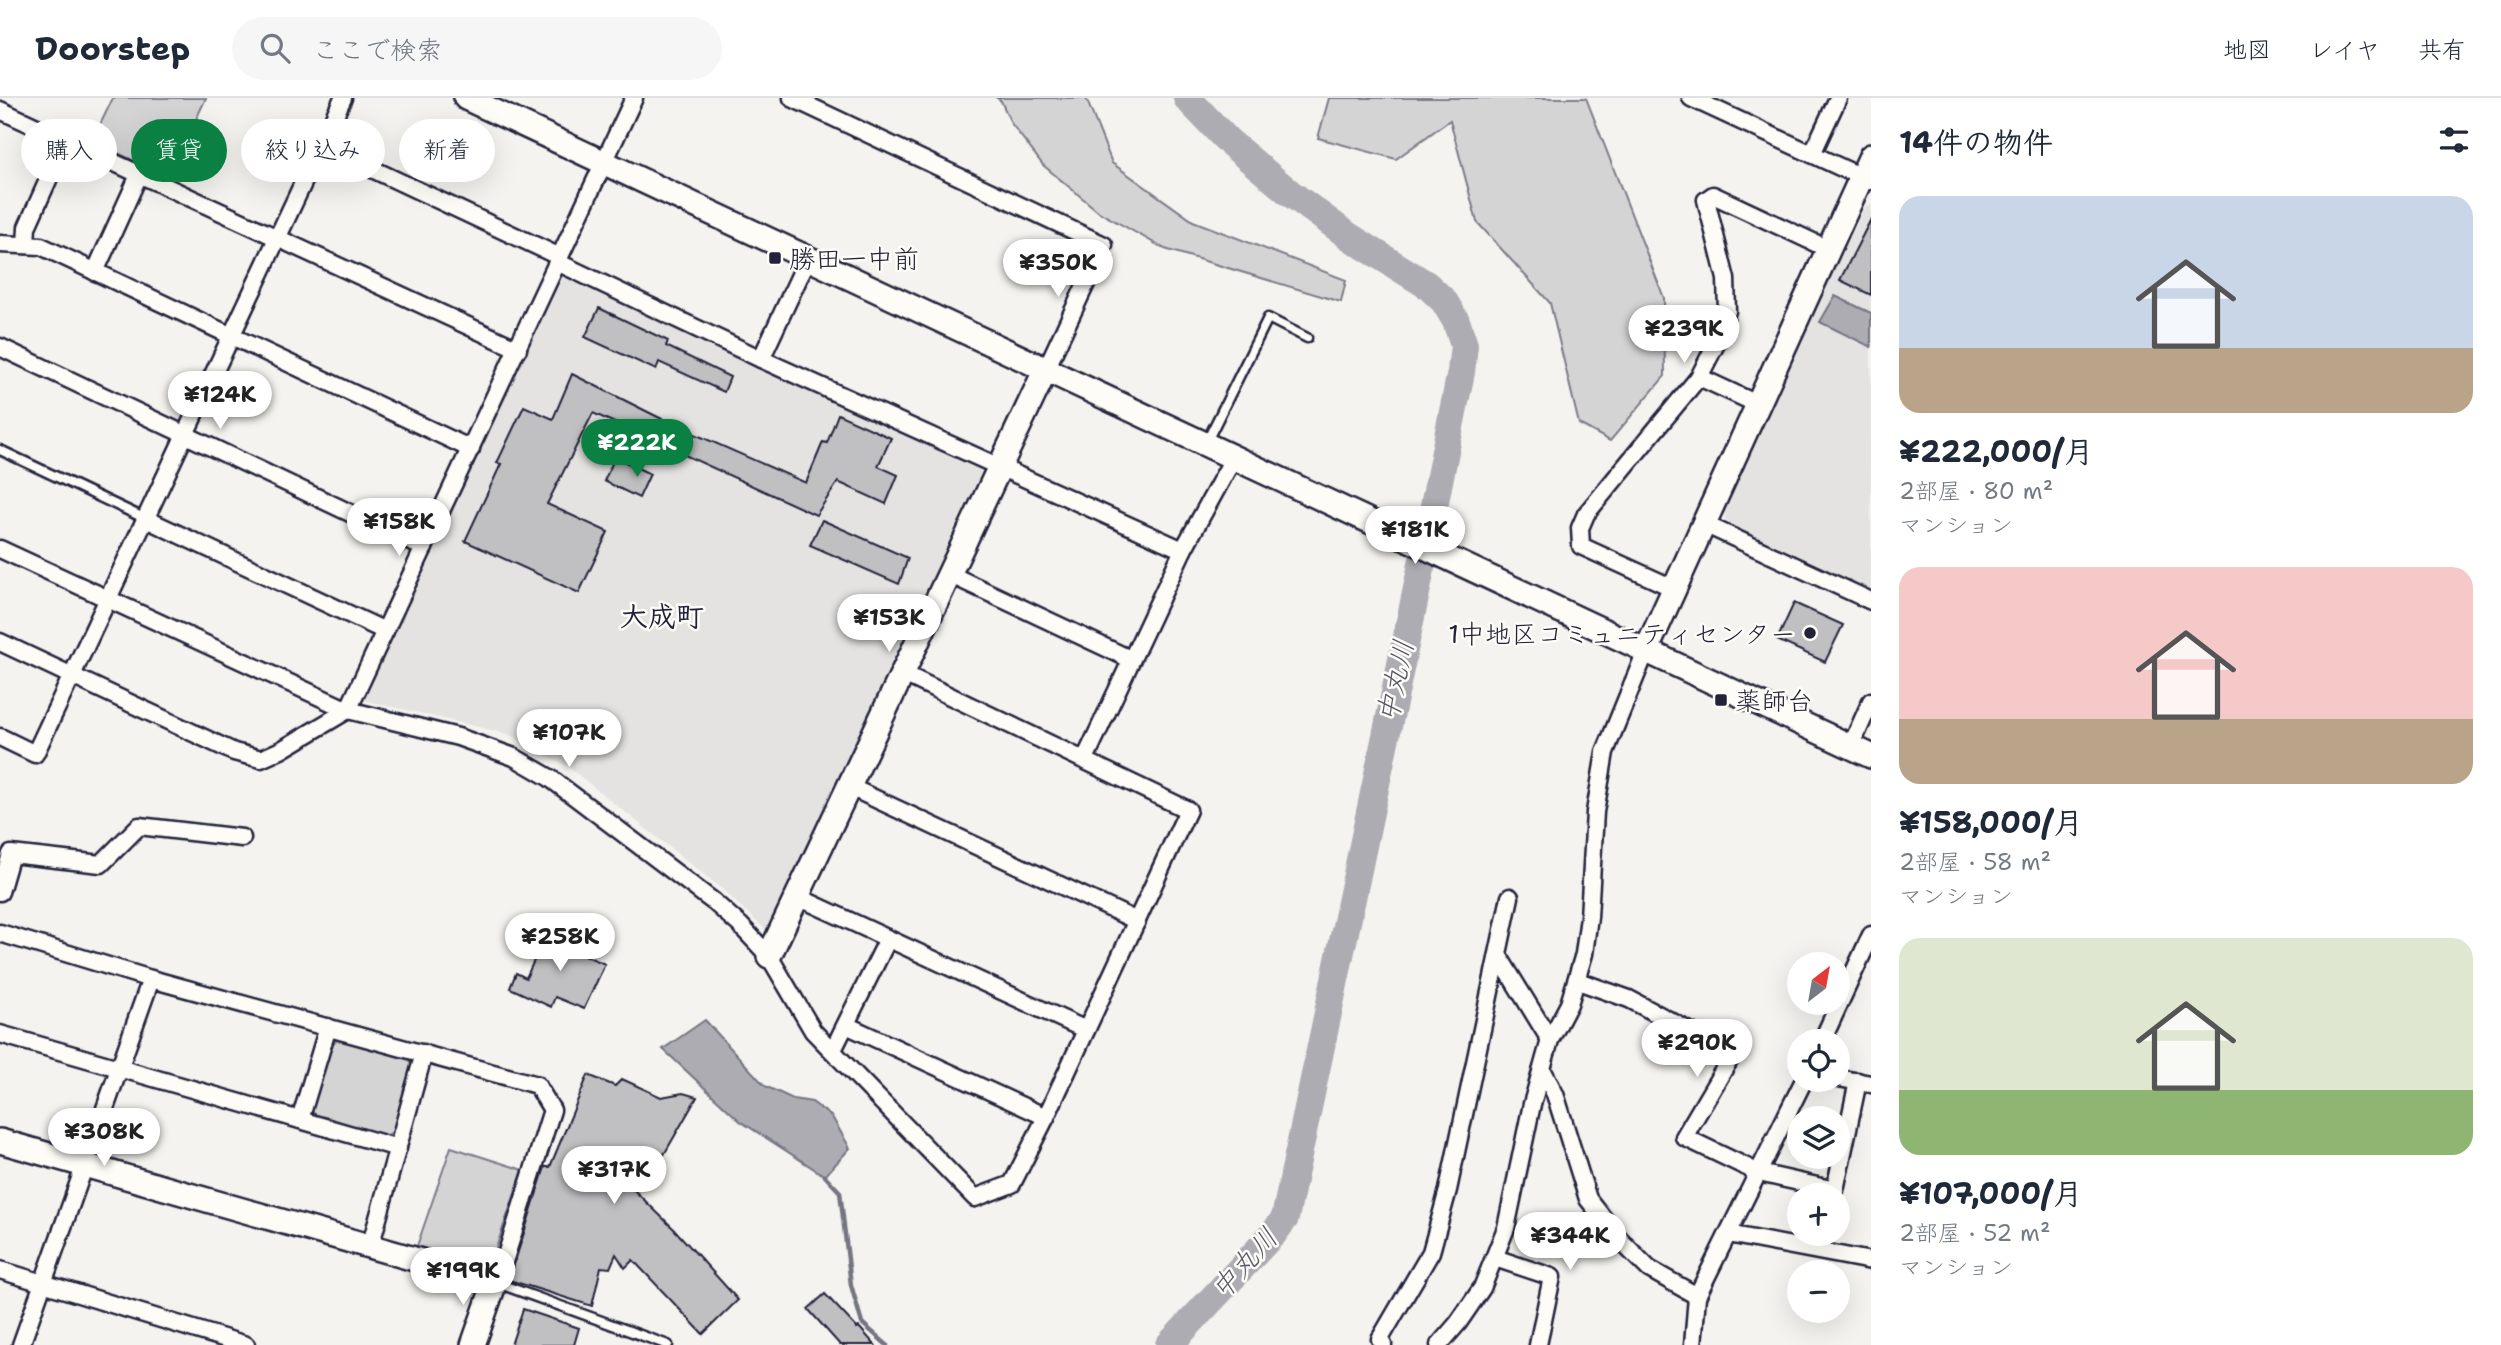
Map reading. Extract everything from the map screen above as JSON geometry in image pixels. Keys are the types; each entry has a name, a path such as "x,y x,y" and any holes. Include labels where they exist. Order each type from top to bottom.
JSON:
{"street":[{"path":"333,119 343,98"},
{"path":"466,98 1861,751 1871,701"},
{"path":"0,642 234,752 261,759 348,710 634,98"},
{"path":"769,956 1104,245 792,98"},
{"path":"1439,1345 1482,1288 1495,1258 1506,1228 1532,1104 1550,1040 1569,1004 1577,981 1589,917 1595,812 1605,751 1702,523 1828,249 1868,171 1812,154 1712,102 1692,98"},
{"path":"1812,154 1838,98"},
{"path":"0,110 21,120"},
{"path":"385,176 761,359 1183,550"},
{"path":"26,245 27,228 47,182"},
{"path":"95,272 136,182"},
{"path":"155,182 518,349"},
{"path":"0,737 35,754 303,182"},
{"path":"1673,588 1581,546 1580,528 1587,514 1699,377 1717,342 1727,311 1726,279 1706,200 1713,195 1828,249"},
{"path":"0,244 41,246 471,449"},
{"path":"761,359 808,258"},
{"path":"0,347 424,548"},
{"path":"1699,377 1757,404"},
{"path":"1085,759 1183,550 1234,457"},
{"path":"146,519 385,631"},
{"path":"1702,523 1871,601"},
{"path":"0,549 348,710 458,737 513,757 550,778 714,902 740,925 769,956 813,1031 975,1198 1012,1184 1046,1117 1188,810 904,674"},
{"path":"949,574 1130,659"},
{"path":"850,787 1137,921"},
{"path":"0,892 11,854 102,864 139,826 242,838"},
{"path":"798,897 1086,1030"},
{"path":"1382,1345 1380,1339 1431,1252 1448,1190 1510,897"},
{"path":"0,933 151,979 537,1085 552,1110 502,1268 473,1345"},
{"path":"833,1051 888,939"},
{"path":"1828,1029 1869,944"},
{"path":"1498,955 1550,1040"},
{"path":"21,1345 151,979"},
{"path":"1577,981 1629,999 1733,1054 1684,1137 1759,1173 1835,1190 1864,1082"},
{"path":"846,1025 1046,1117"},
{"path":"300,1120 328,1027"},
{"path":"0,1034 398,1148"},
{"path":"370,1247 424,1053"},
{"path":"1542,1069 1555,1094 1588,1199 1622,1242 1648,1269 1697,1296"},
{"path":"1693,1345 1697,1296 1798,1092"},
{"path":"0,1141 495,1282"},
{"path":"1728,1234 1871,1261"},
{"path":"1495,1258 1552,1277 1538,1345"},
{"path":"0,1270 246,1345"}],"lane":[{"path":"1206,444 1268,318 1307,338"},
{"path":"0,450 146,519"},
{"path":"495,1282 668,1345"}],"shaded area":[{"path":"113,98 206,98 196,119 131,119 131,159 117,153 117,119 103,119"},
{"path":"997,98 1086,98 1112,163 1193,221 1346,280 1341,302 1165,249 1099,212 1043,165 1011,123"},
{"path":"1329,98 1586,98 1664,298 1665,376 1610,441 1579,424 1550,303 1477,222 1450,120 1396,159 1318,138"},
{"path":"1871,204 1871,591 1730,527 1719,506 1865,207"},
{"path":"562,276 983,468 767,931 722,889 567,766 508,734 359,699"},
{"path":"1835,296 1871,313 1871,347 1820,322"},
{"path":"705,1020 765,1086 793,1099 812,1102 832,1117 850,1148 825,1176 740,1121 663,1049"},
{"path":"341,1038 408,1058 413,1068 396,1129 385,1137 318,1117 310,1110 330,1045"},
{"path":"451,1147 523,1170 489,1268 417,1246"}],"building":[{"path":"1871,219 1871,295 1840,280"},
{"path":"599,308 668,341 666,346 730,377 724,392 659,362 656,370 585,337"},
{"path":"572,374 672,424 806,483 823,442 827,443 838,414 891,438 878,466 898,475 886,504 838,482 816,515 593,413 547,504 608,532 579,593 465,541 501,464 497,463 524,406 553,419"},
{"path":"615,457 650,474 639,498 604,481"},
{"path":"822,520 908,558 899,584 810,545"},
{"name":"1中地区コミュニティセンター","path":"1794,603 1843,625 1825,662 1777,640"},
{"path":"549,928 579,943 577,952 605,964 584,1009 555,997 551,1007 510,988 516,973 526,978"},
{"path":"588,1075 615,1086 622,1079 661,1097 683,1093 697,1097 658,1165 645,1159 633,1189 674,1229 738,1300 703,1334 633,1260 625,1268 616,1254 610,1268 601,1267 592,1306 509,1280 545,1167 550,1167"},
{"path":"825,1294 875,1345 840,1345 808,1309"},
{"path":"523,1309 579,1328 574,1345 511,1345"}],"waterway":[{"name":"中丸川","path":"1169,1345 1285,1218 1430,526 1464,345 1456,321 1444,301 1427,285 1350,237 1290,193 1228,141 1187,98"},
{"path":"825,1176 840,1192 851,1285 862,1323 887,1345"}],"place":[{"name":"勝田一中前","path":"775,258"},
{"name":"1中地区コミュニティセンター","path":"1810,633"},
{"name":"薬師台","path":"1721,700"}],"district":[{"name":"大成町","path":"662,616"}]}
